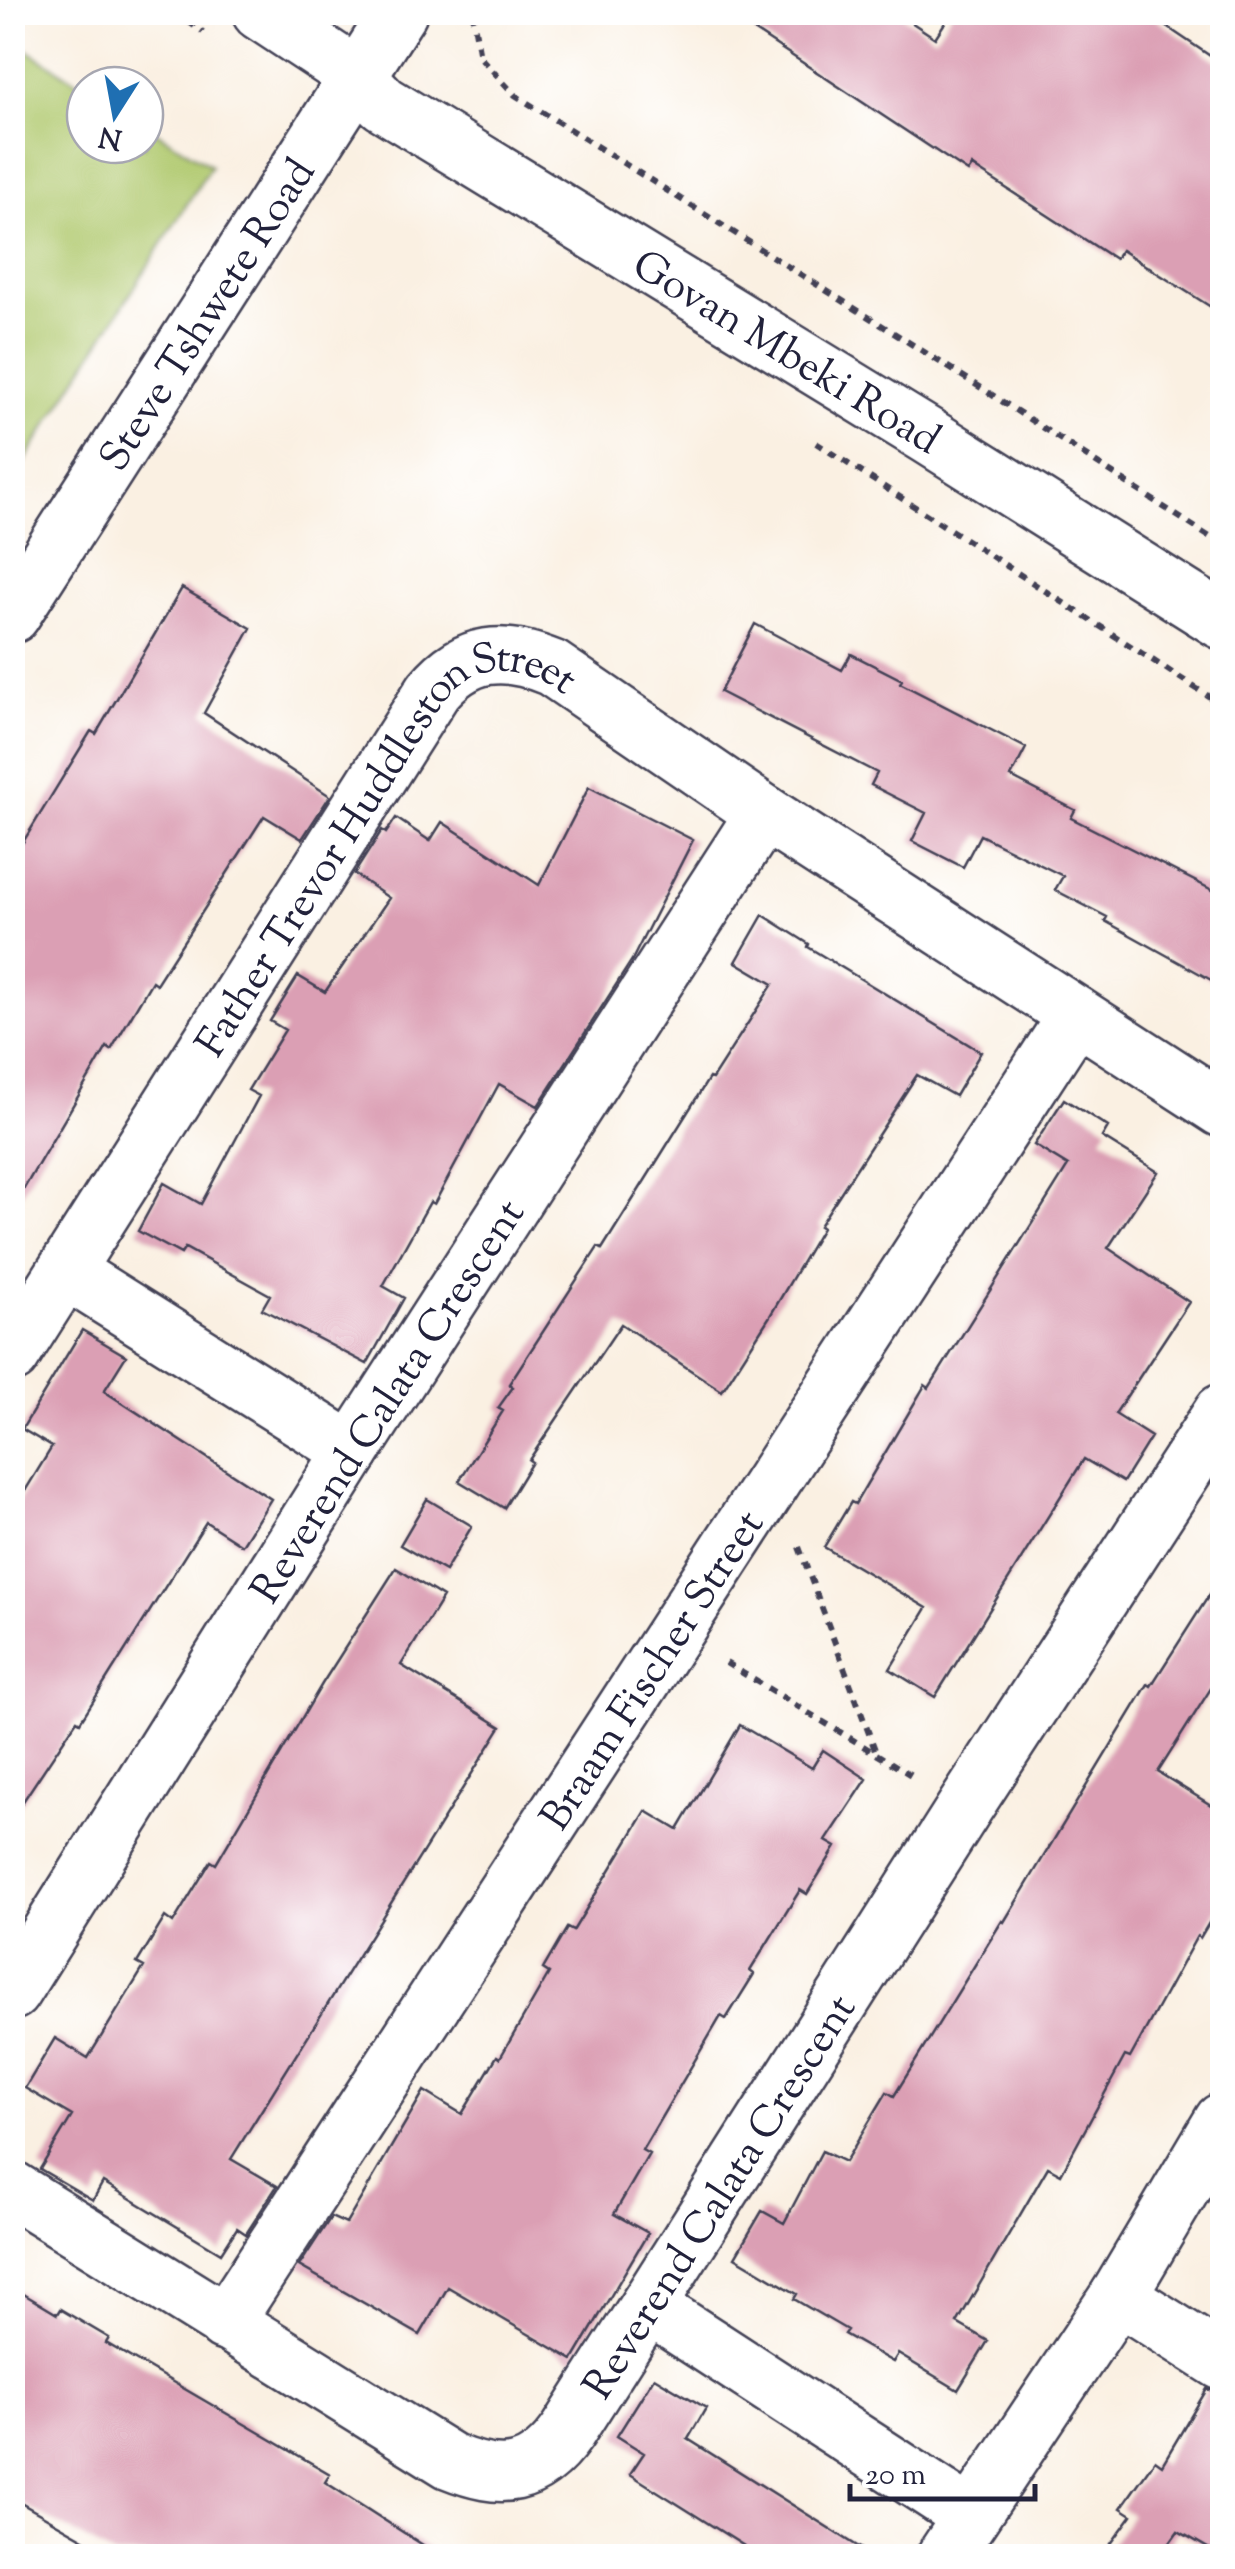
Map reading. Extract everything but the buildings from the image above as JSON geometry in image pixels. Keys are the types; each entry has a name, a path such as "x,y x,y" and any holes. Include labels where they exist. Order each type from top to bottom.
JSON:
{"street":[{"name":"Govan Mbeki Road","path":"260,12 357,76 383,103 1222,621"},
{"name":"Steve Tshwete Road","path":"12,615 399,12"},
{"name":"Father Trevor Huddleston Street","path":"12,1356 412,724 450,670 496,654 529,659 552,668 764,813 1222,1109"},
{"name":"Reverend Calata Crescent","path":"12,1992 352,1451 764,813"},
{"name":"Braam Fischer Street","path":"225,2323 1076,1016"},
{"path":"67,1272 352,1451"},
{"name":"Reverend Calata Crescent","path":"12,2189 450,2461 498,2474 520,2472 538,2464 553,2452 648,2306 1222,1412"},
{"path":"648,2306 958,2536 1118,2296 1222,2121"},
{"path":"1118,2296 1222,2362"}],"path":[{"path":"472,12 480,57 515,95 1222,545"},
{"path":"774,1480 877,1754"},
{"path":"675,1632 965,1807"}],"green space":[{"path":"13,41 65,74 65,165 165,165 165,137 211,166 13,480"}]}
